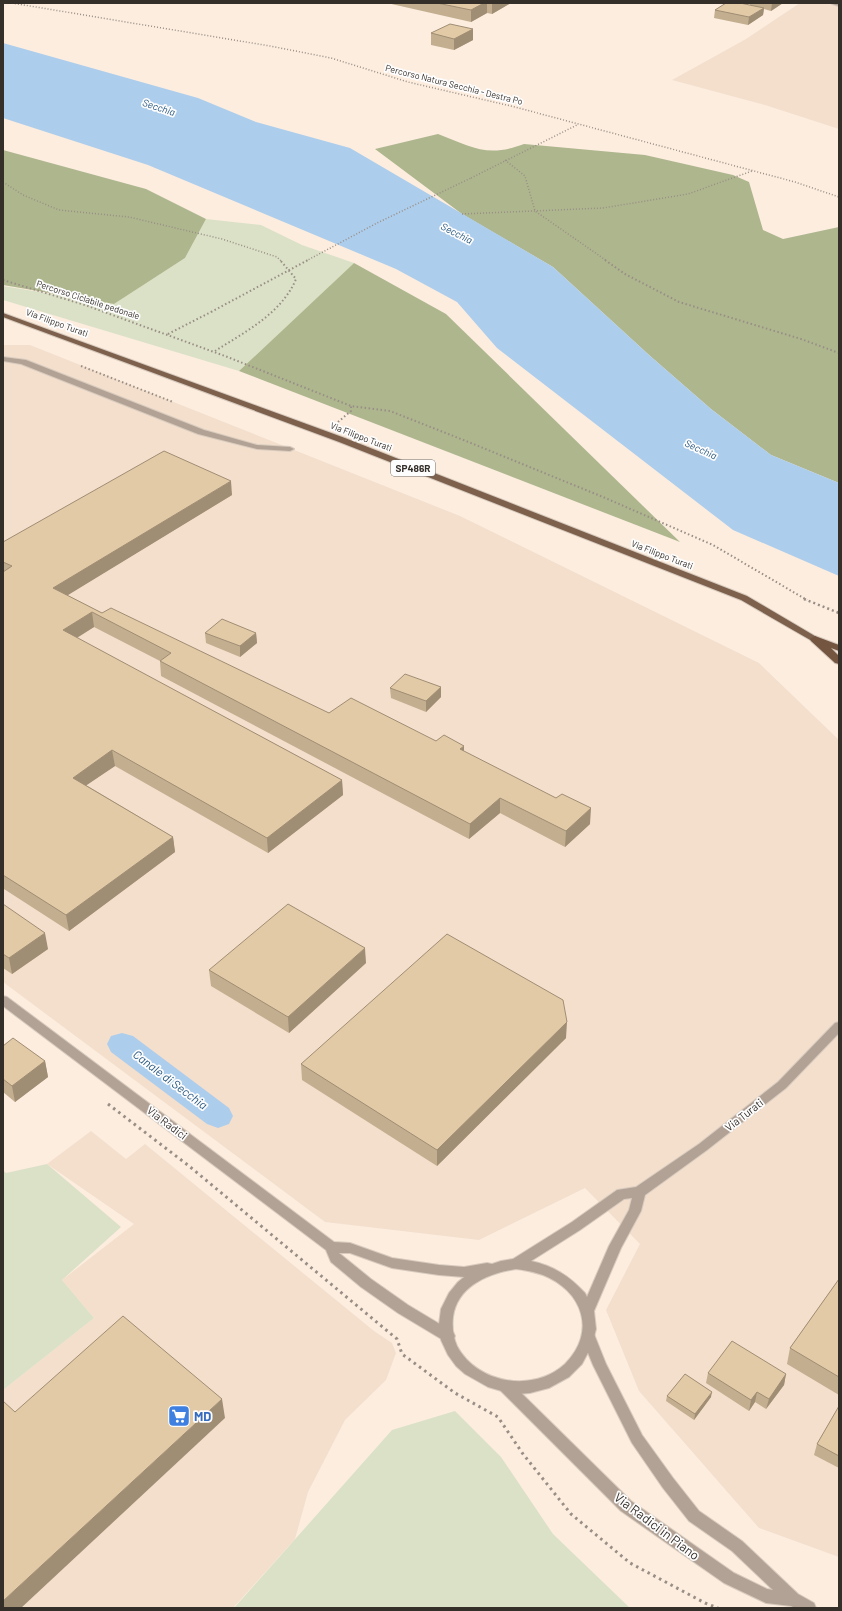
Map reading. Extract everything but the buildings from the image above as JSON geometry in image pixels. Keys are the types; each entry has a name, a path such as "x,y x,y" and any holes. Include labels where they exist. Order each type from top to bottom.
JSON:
{"highway":[{"name":"SP486R","path":"815,639 839,648"},
{"name":"SP486R","path":"815,639 839,661"}],"main road":[{"name":"Via Filippo Turati","path":"3,315 342,440 737,595 815,639"}],"street":[{"path":"834,3 839,4"},
{"path":"3,359 23,362 201,432 257,447 290,449"},
{"name":"Via Radici","path":"3,1000 331,1247 335,1258 366,1283 403,1309 448,1336"},
{"name":"Via Turati","path":"516,1264 576,1226 621,1194 639,1192 703,1147 782,1085 839,1026"},
{"path":"587,1311 615,1246 635,1212 639,1192"},
{"path":"331,1247 350,1248 392,1263 439,1270 464,1272 490,1268 516,1264 535,1266 552,1272 579,1295 587,1311 590,1324 589,1338 582,1356 569,1371 551,1382 529,1388 506,1387 479,1377 466,1367 455,1354 448,1336 447,1315 455,1295 464,1284 490,1268"},
{"name":"Via Radici in Piano","path":"589,1338 600,1365 638,1439 668,1483 694,1516 737,1546 793,1599 809,1608"},
{"name":"Via Radici in Piano","path":"506,1387 626,1506 729,1578 766,1596 793,1599"}],"path":[{"name":"Percorso Natura Secchia - Destra Po","path":"12,3 270,46 331,58 408,82 515,107 839,196"},
{"path":"168,334 378,223 578,124"},
{"path":"505,160 525,176 535,211 625,274 679,302 801,339 839,353"},
{"path":"462,214 603,208 688,194 752,171"},
{"path":"3,182 23,195 59,210 129,217 222,239 277,257 296,279 293,289 262,321 214,352"},
{"name":"Percorso Ciclabile pedonale","path":"3,280 85,305 168,334 351,406 390,411 603,496 713,545 805,599 839,613"},
{"path":"334,426 351,411 351,406"},
{"path":"105,1102 189,1166 397,1339 402,1354 455,1393 498,1417 523,1454 571,1514 630,1563 705,1603 718,1608"}],"shaded area":[{"path":"800,3 839,3 839,129 765,105 672,80 746,39"},
{"path":"3,345 30,345 460,516 759,663 839,740 839,1557 759,1528 639,1391 606,1310 640,1244 585,1188 479,1240 325,1222 3,982"},
{"path":"91,1131 126,1159 145,1144 374,1331 392,1343 396,1353 386,1380 345,1420 308,1492 295,1539 233,1608 3,1608 3,1390 94,1318 62,1280 134,1224 47,1164"}],"green space":[{"path":"438,134 470,147 480,149 500,150 524,144 645,155 733,175 749,182 763,230 783,239 839,227 839,483 771,455 711,409 649,355 553,267 462,214 375,149"},
{"path":"3,150 146,189 206,219 185,258 114,304 3,285"},
{"path":"206,219 261,225 302,245 354,263 239,371 3,300 3,286 114,304 185,258"},
{"path":"354,263 446,314 680,542 239,371"},
{"path":"47,1164 121,1227 62,1280 94,1318 3,1390 3,1170 6,1173"},
{"path":"455,1411 501,1457 553,1534 630,1608 234,1608 392,1430"}],"water":[{"name":"Secchia","path":"3,43 198,98 256,122 350,148 553,267 649,355 711,409 771,455 839,483 839,576 733,530 497,348 457,302 396,269 148,165 3,118"}],"waterway":[{"name":"Canale di Secchia","path":"122,1044 218,1116"}],"place":[{"name":"MD","path":"179,1416"}]}
